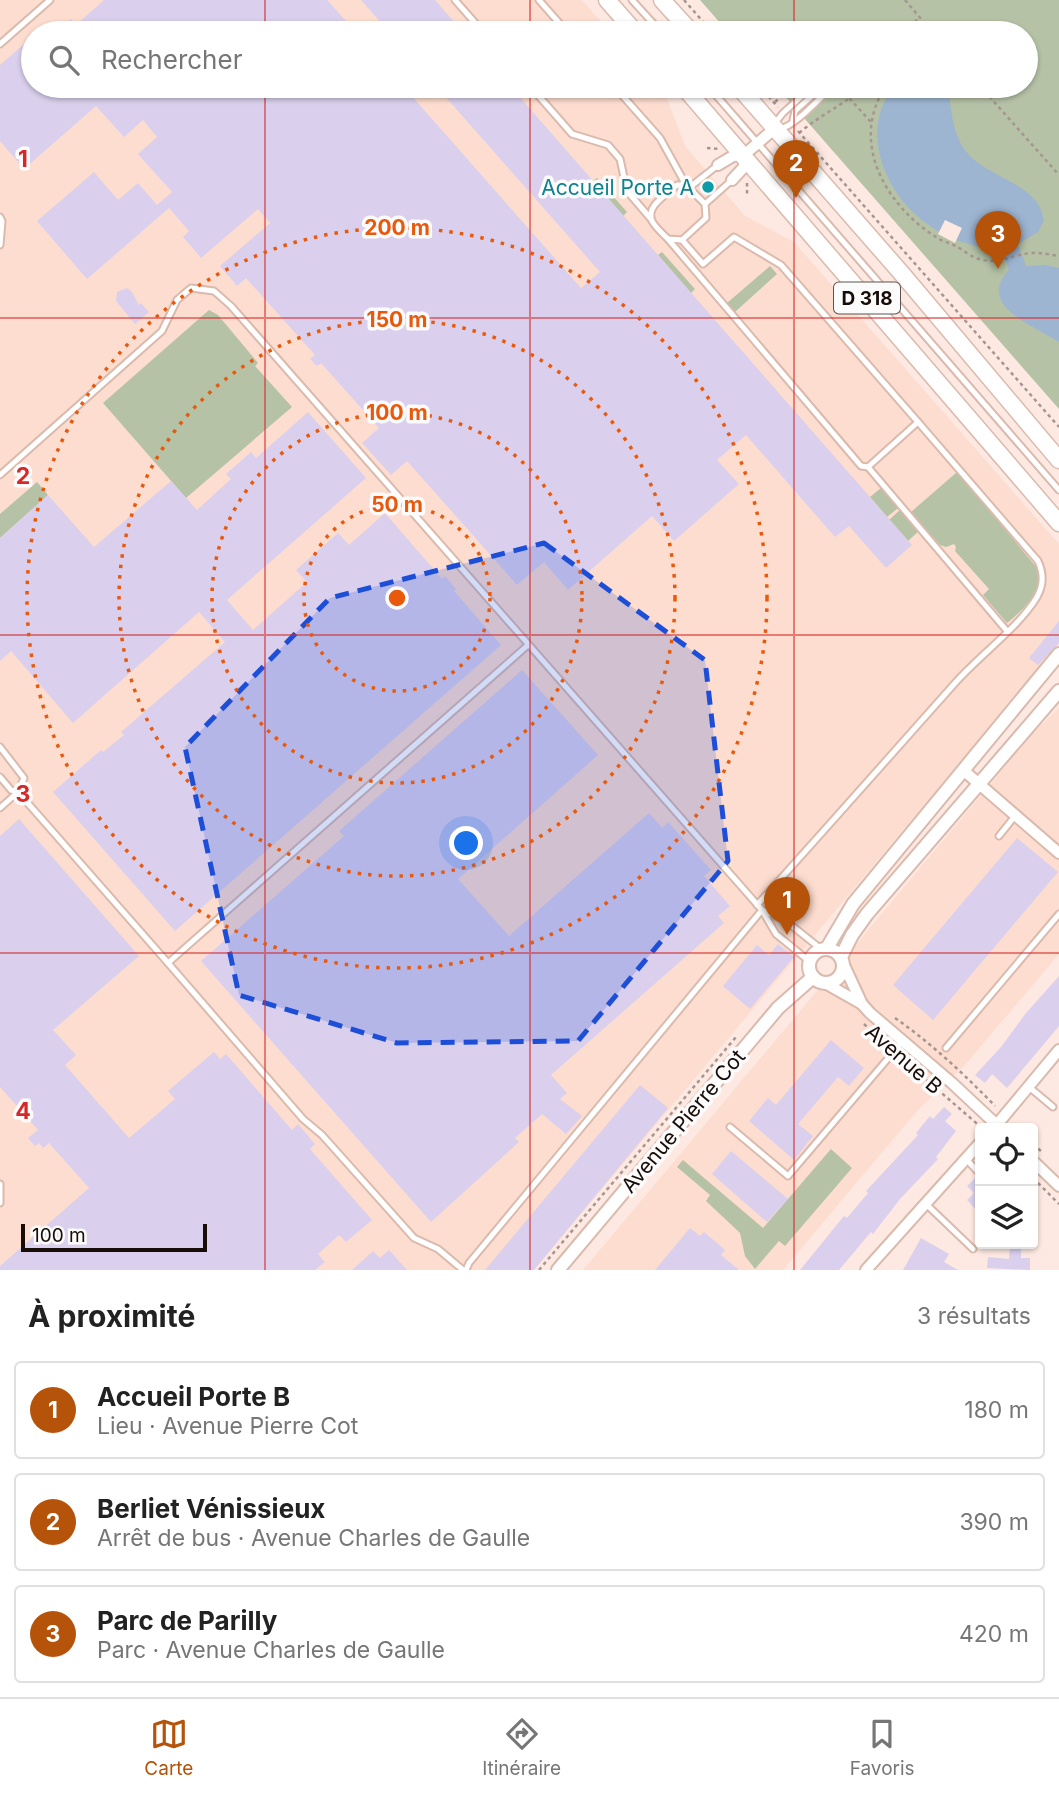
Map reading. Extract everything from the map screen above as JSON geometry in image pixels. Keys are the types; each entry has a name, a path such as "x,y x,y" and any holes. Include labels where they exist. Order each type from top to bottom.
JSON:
{"main road":[{"path":"607,0 625,21"},
{"path":"662,0 681,21"},
{"name":"D 318","path":"694,98 1059,523"},
{"name":"D 318","path":"748,98 903,275 1059,460"}],"street":[{"path":"718,165 733,156 744,155 774,129"},
{"path":"732,180 744,166 744,155"},
{"path":"824,949 838,953 842,960 843,968 838,978 819,980 808,967 811,956 824,949 853,904 1059,654"},
{"path":"842,960 852,935 867,914 1059,691"},
{"path":"963,770 1059,853"},
{"name":"Avenue B","path":"842,960 862,1004"},
{"name":"Avenue B","path":"819,980 862,1004 993,1123"},
{"name":"Avenue Pierre Cot","path":"558,1270 778,1008 819,980"},
{"path":"1000,1123 1059,1050"},
{"path":"866,1270 975,1149"},
{"path":"1038,1166 1059,1186"}],"lane":[{"path":"26,21 50,0"},
{"path":"455,0 473,21"},
{"path":"539,0 557,21"},
{"path":"632,0 651,21"},
{"path":"0,44 21,26"},
{"path":"540,98 572,134 608,145 620,159 627,191 854,458 862,466 868,467 1007,631"},
{"path":"625,98 660,138 688,186 705,204 706,218 682,240"},
{"path":"719,98 1059,490"},
{"path":"800,98 776,121 774,129 784,128 792,123 821,98"},
{"path":"783,113 795,111 810,98"},
{"path":"792,123 795,111"},
{"path":"652,221 653,206 677,186 688,186 718,165"},
{"path":"705,204 732,180"},
{"path":"0,217 0,245"},
{"path":"668,239 682,240 703,264 734,237 781,265 1038,561 1042,569 1043,579 1035,600 958,679 757,905"},
{"path":"0,475 162,331 177,300 191,289 214,291 231,306 762,910 776,934 809,961"},
{"path":"868,467 918,422"},
{"path":"168,963 528,645"},
{"path":"0,747 24,778 18,792 0,808"},
{"path":"0,777 11,790 18,792 303,1119 322,1135 414,1238 439,1249 465,1270 762,910"},
{"path":"999,835 1016,815"},
{"path":"762,910 786,921 824,949"},
{"path":"946,1048 1059,914"},
{"path":"730,1127 788,1176 903,1041"},
{"path":"1029,1087 1053,1107"},
{"path":"966,1159 975,1169"},
{"path":"0,1184 0,1203"},
{"path":"926,1204 973,1249"}],"path":[{"path":"684,0 702,21"},
{"path":"905,0 922,21"},
{"path":"916,21 919,17"},
{"path":"880,98 873,114 869,144 877,171 890,193 912,218 936,237 977,259 1000,261 1030,253 1059,256"},
{"path":"991,98 1059,175"},
{"path":"872,123 850,99 814,120 800,132 1059,427"},
{"path":"746,180 749,187 747,195"},
{"name":"Avenue B","path":"892,1016 912,1030 996,1107"},
{"name":"Avenue B","path":"862,1022 975,1123"},
{"path":"1038,1183 1059,1204"}],"highlighted area":[{"path":"544,543 705,660 728,861 578,1041 397,1043 239,995 185,747 330,598"}],"shaded area":[{"path":"0,0 582,0 600,21 21,21 21,98 667,98 685,146 745,216 794,242 1059,544 1059,644 534,1270 0,1270"},
{"path":"1059,708 1059,954 965,1065 917,1111 783,1270 583,1270 1034,732"}],"green space":[{"path":"700,0 1059,0 1059,409 787,98 1038,98 1038,21 718,21"},
{"path":"597,178 627,212 623,216 593,181"},
{"path":"662,252 695,289 691,293 658,255"},
{"path":"770,266 777,274 735,312 727,303"},
{"path":"209,310 218,315 258,363 255,366 292,407 186,498 103,403"},
{"path":"957,472 1038,569 1035,593 1007,623 983,595 989,589 955,551 954,544 946,547 940,545 911,512"},
{"path":"37,482 48,495 0,538 0,514"},
{"path":"881,488 898,508 887,517 870,497"},
{"path":"900,510 919,531 908,541 889,520"},
{"path":"831,1149 852,1168 785,1246 779,1241 755,1269 745,1256 740,1233 706,1201 710,1195 677,1167 683,1160 763,1228"}],"water":[{"path":"887,98 950,98 955,130 968,154 987,169 1020,187 1038,204 1044,220 1038,232 1018,244 1026,266 1046,265 1059,268 1059,342 1012,314 1004,304 999,294 1000,283 1009,270 1002,249 972,245 943,234 911,210 898,195 888,178 877,140 878,121"}],"pier":[{"path":"945,220 962,228 955,243 938,234"}],"building":[{"path":"104,0 327,0 346,21 80,21"},
{"path":"361,0 435,0 453,21 379,21"},
{"path":"21,47 21,98 414,98 581,288 600,272 447,98 521,98 912,545 886,568 849,526 835,537 746,435 717,460 739,484 674,541 652,516 568,590 544,562 517,585 407,461 391,475 362,443 379,428 321,363 317,366 310,359 315,355 246,278 237,286 220,266 270,223 258,209 201,258 183,237 189,231 169,208 87,279 37,221 94,172 118,200 138,183 157,205 172,192 138,154 157,137 143,120 124,137 96,106 24,169 0,141 0,65"},
{"path":"127,288 139,305 141,303 149,312 135,324 116,301 117,292"},
{"path":"308,412 366,478 227,600 253,630 307,582 296,570 338,533 349,545 385,513 442,579 445,576 456,589 454,591 501,645 175,931 53,792 101,750 103,752 124,735 121,732 225,642 199,612 73,723 11,651 0,661 0,538 48,495 94,547 171,481 197,510 231,479 226,474 251,452 256,458"},
{"path":"1059,621 1059,643 1038,665 1029,658"},
{"path":"522,670 598,755 458,879 509,936 649,813 662,828 668,822 711,870 704,876 730,906 718,916 724,923 551,1075 567,1093 560,1099 582,1116 566,1134 542,1114 515,1138 519,1142 431,1222 201,961 344,836 339,831"},
{"path":"19,819 139,956 53,1030 76,1055 65,1065 129,1138 175,1099 168,1091 214,1052 220,1059 226,1054 292,1130 298,1124 315,1144 310,1149 372,1220 346,1242 339,1235 318,1254 325,1262 315,1270 0,1270 0,1266 89,1188 49,1143 43,1148 39,1143 35,1146 28,1138 38,1130 0,1087 0,836"},
{"path":"1017,838 1058,872 933,1020 893,985"},
{"path":"778,944 794,957 750,1009 723,986 757,945 769,955"},
{"path":"1059,976 1059,1026 1007,1088 992,1074 985,1083 975,1075"},
{"path":"831,1040 864,1068 849,1086 838,1077 798,1124 813,1136 794,1160 749,1121 768,1098 776,1105"},
{"path":"640,1085 668,1108 534,1270 485,1270"},
{"path":"944,1107 952,1114 945,1121 956,1131 936,1157 938,1159 900,1199 873,1234 871,1232 839,1270 800,1270 844,1216 847,1218 868,1193 866,1191 918,1135 916,1133 930,1116 933,1119"},
{"path":"731,1151 788,1199 767,1222 712,1174"},
{"path":"975,1178 975,1209 967,1200 974,1193 967,1186"},
{"path":"690,1228 700,1236 704,1232 725,1250 721,1255 739,1270 655,1270"},
{"path":"921,1238 949,1254 944,1262 958,1270 903,1270"},
{"path":"1010,1249 1021,1249 1021,1258 1030,1258 1030,1270 987,1268 988,1257 1009,1259"},
{"path":"389,1250 407,1270 352,1270 373,1251 380,1258"}],"place":[{"name":"Accueil Porte A","path":"708,187"},
{"name":"Berliet Vénissieux","path":"796,198"},
{"name":"Parc de Parilly","path":"998,269"},
{"name":"Accueil Porte B","path":"787,935"}]}
